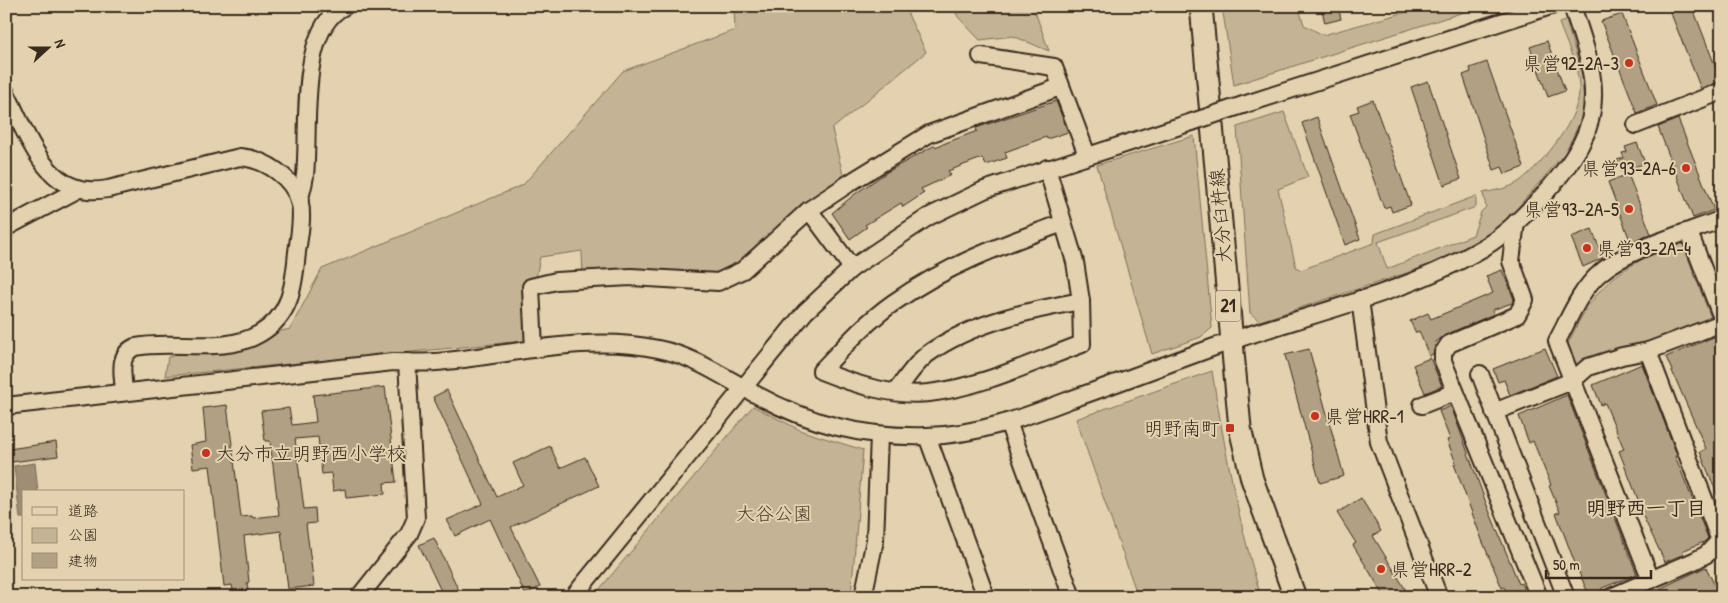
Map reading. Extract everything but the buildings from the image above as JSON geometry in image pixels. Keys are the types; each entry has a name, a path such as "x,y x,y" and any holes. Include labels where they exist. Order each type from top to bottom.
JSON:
{"main road":[{"name":"大分臼杵線","path":"1201,6 1237,405 1245,452 1259,500 1295,597"}],"street":[{"path":"299,202 305,176 309,78 313,54 319,35 332,15 345,6"},
{"path":"574,597 805,312 852,268 889,241 938,211 984,190 1047,168 1551,6"},
{"path":"6,406 407,362 435,362 534,349 616,344 658,349 693,360 744,388 802,416 853,431 879,436 927,436 976,431 1008,422 1232,341 1414,280 1467,257 1488,245 1516,222 1573,160 1584,141 1595,101 1594,85 1572,6"},
{"path":"981,56 1054,68 1087,155"},
{"path":"534,349 531,287 556,281 630,277 718,282 743,270 809,210 850,182 929,134 1001,107 1060,88"},
{"path":"1636,125 1722,92"},
{"path":"6,93 41,160 61,181 79,189 108,189 240,157 252,158 273,168 291,187 299,202 301,216 294,282 287,307 276,323 259,334 238,343 135,347 127,352 122,360 124,392"},
{"path":"1047,168 1075,262 1081,301 1082,344 962,387 928,393 896,391 855,384 821,371 856,334 893,303 932,278 970,259 1063,223"},
{"path":"7,226 79,189"},
{"path":"809,210 852,268"},
{"path":"1651,580 1557,341 1588,285 1600,273 1618,261 1722,219"},
{"path":"1516,222 1511,261 1525,300 1517,315 1449,344 1443,353 1443,361 1539,597"},
{"path":"1688,232 1722,318"},
{"path":"1360,299 1379,442 1439,597"},
{"path":"896,391 928,354 965,334 1027,311 1081,301"},
{"path":"1494,412 1572,381 1588,367 1622,356 1648,351 1722,322"},
{"path":"1611,597 1694,561 1706,554 1721,539 1648,351"},
{"path":"358,597 409,534 416,518 407,362"},
{"path":"1480,374 1566,597"},
{"path":"1422,405 1455,392"},
{"path":"1008,422 1072,597"},
{"path":"863,597 875,540 879,436"},
{"path":"927,436 986,597"}],"green space":[{"path":"734,6 904,6 926,52 832,129 843,175 754,252 718,279 583,277 582,251 540,257 524,341 165,376 168,357 290,329 322,269 523,185 623,71 735,30"},
{"path":"953,6 1033,6 1049,51 1013,36 980,40 958,17"},
{"path":"1222,6 1298,6 1304,25 1323,35 1428,6 1483,6 1234,85"},
{"path":"1566,21 1582,74 1584,106 1580,122 1565,153 1506,221 1485,238 1443,261 1260,321 1250,313 1237,127 1284,112 1308,177 1278,189 1296,267 1301,270 1374,243 1375,234 1476,196 1476,207 1378,242 1387,269 1473,235 1481,212 1486,207 1483,193 1516,184 1550,151 1568,125 1578,98 1579,86 1574,62 1559,23"},
{"path":"1194,136 1212,328 1201,337 1152,354 1097,165"},
{"path":"1682,242 1711,318 1583,368 1574,368 1565,350 1587,308 1598,293 1610,281 1639,261"},
{"path":"1212,371 1233,485 1261,597 1138,597 1076,419"},
{"name":"大谷公園","path":"753,406 802,431 863,450 851,597 593,597"}],"shaded area":[{"path":"35,463 38,490 22,490 22,518 20,518 14,466"}],"place":[{"name":"県営92-2A-3","path":"1629,63"},
{"name":"県営93-2A-6","path":"1686,168"},
{"name":"県営93-2A-5","path":"1629,209"},
{"name":"県営93-2A-4","path":"1587,248"},
{"name":"県営HRR-1","path":"1315,416"},
{"name":"明野南町","path":"1230,428"},
{"name":"大分市立明野西小学校","path":"206,453"},
{"name":"県営HRR-2","path":"1381,569"}],"district":[{"name":"明野西一丁目","path":"1646,508"}]}
